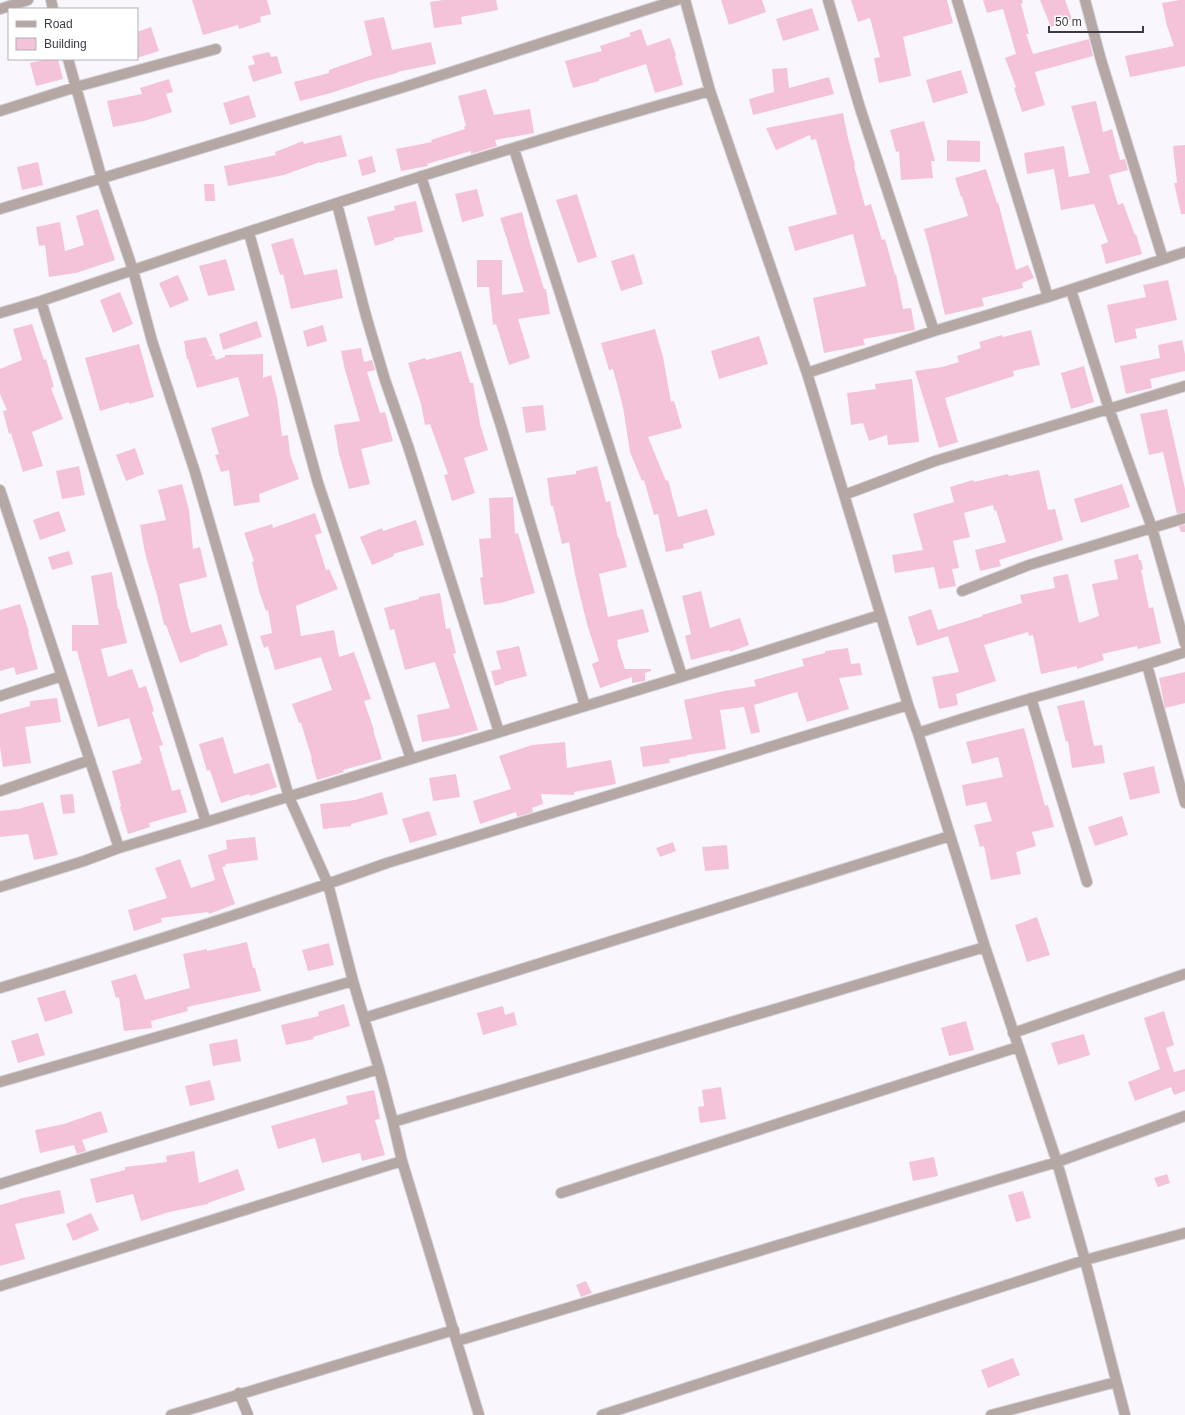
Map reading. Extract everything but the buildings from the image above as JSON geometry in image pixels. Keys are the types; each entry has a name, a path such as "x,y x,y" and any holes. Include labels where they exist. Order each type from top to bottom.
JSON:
{"street":[{"path":"0,9 28,0"},
{"path":"0,209 404,87 677,0"},
{"path":"685,0 710,91 807,373 908,706 918,733 1013,1033 1057,1162 1085,1260 1125,1415"},
{"path":"828,0 860,108 934,331"},
{"path":"957,0 1048,297"},
{"path":"1085,0 1163,259"},
{"path":"0,111 76,87 216,49"},
{"path":"68,60 102,179 133,270 152,341 195,472 289,797 328,884 353,981 379,1069 402,1162 479,1415"},
{"path":"0,313 41,301 421,176 607,120 710,91"},
{"path":"514,149 682,676"},
{"path":"421,176 501,426 585,706"},
{"path":"337,204 366,316 385,380 409,449 499,732"},
{"path":"249,233 318,482 411,758"},
{"path":"807,373 934,331 1048,297 1185,252"},
{"path":"1070,290 1109,409 1152,528 1185,644"},
{"path":"41,301 206,822"},
{"path":"844,495 935,461 1185,386"},
{"path":"0,490 119,848"},
{"path":"962,591 1029,565 1185,518"},
{"path":"0,887 119,848 880,615"},
{"path":"918,733 1031,698 1147,665 1185,652"},
{"path":"1147,665 1185,803"},
{"path":"0,696 62,676"},
{"path":"1031,698 1087,882"},
{"path":"0,988 138,947 387,863 908,706"},
{"path":"0,791 90,760"},
{"path":"364,1018 950,836"},
{"path":"393,1122 985,947"},
{"path":"1013,1033 1185,974"},
{"path":"0,1082 353,981"},
{"path":"561,1193 1018,1048"},
{"path":"0,1184 379,1069"},
{"path":"457,1341 1057,1162 1185,1116"},
{"path":"0,1286 402,1162"},
{"path":"602,1415 1085,1260 1185,1233"},
{"path":"171,1415 454,1330"},
{"path":"991,1415 1116,1382"},
{"path":"239,1394 248,1415"}]}
